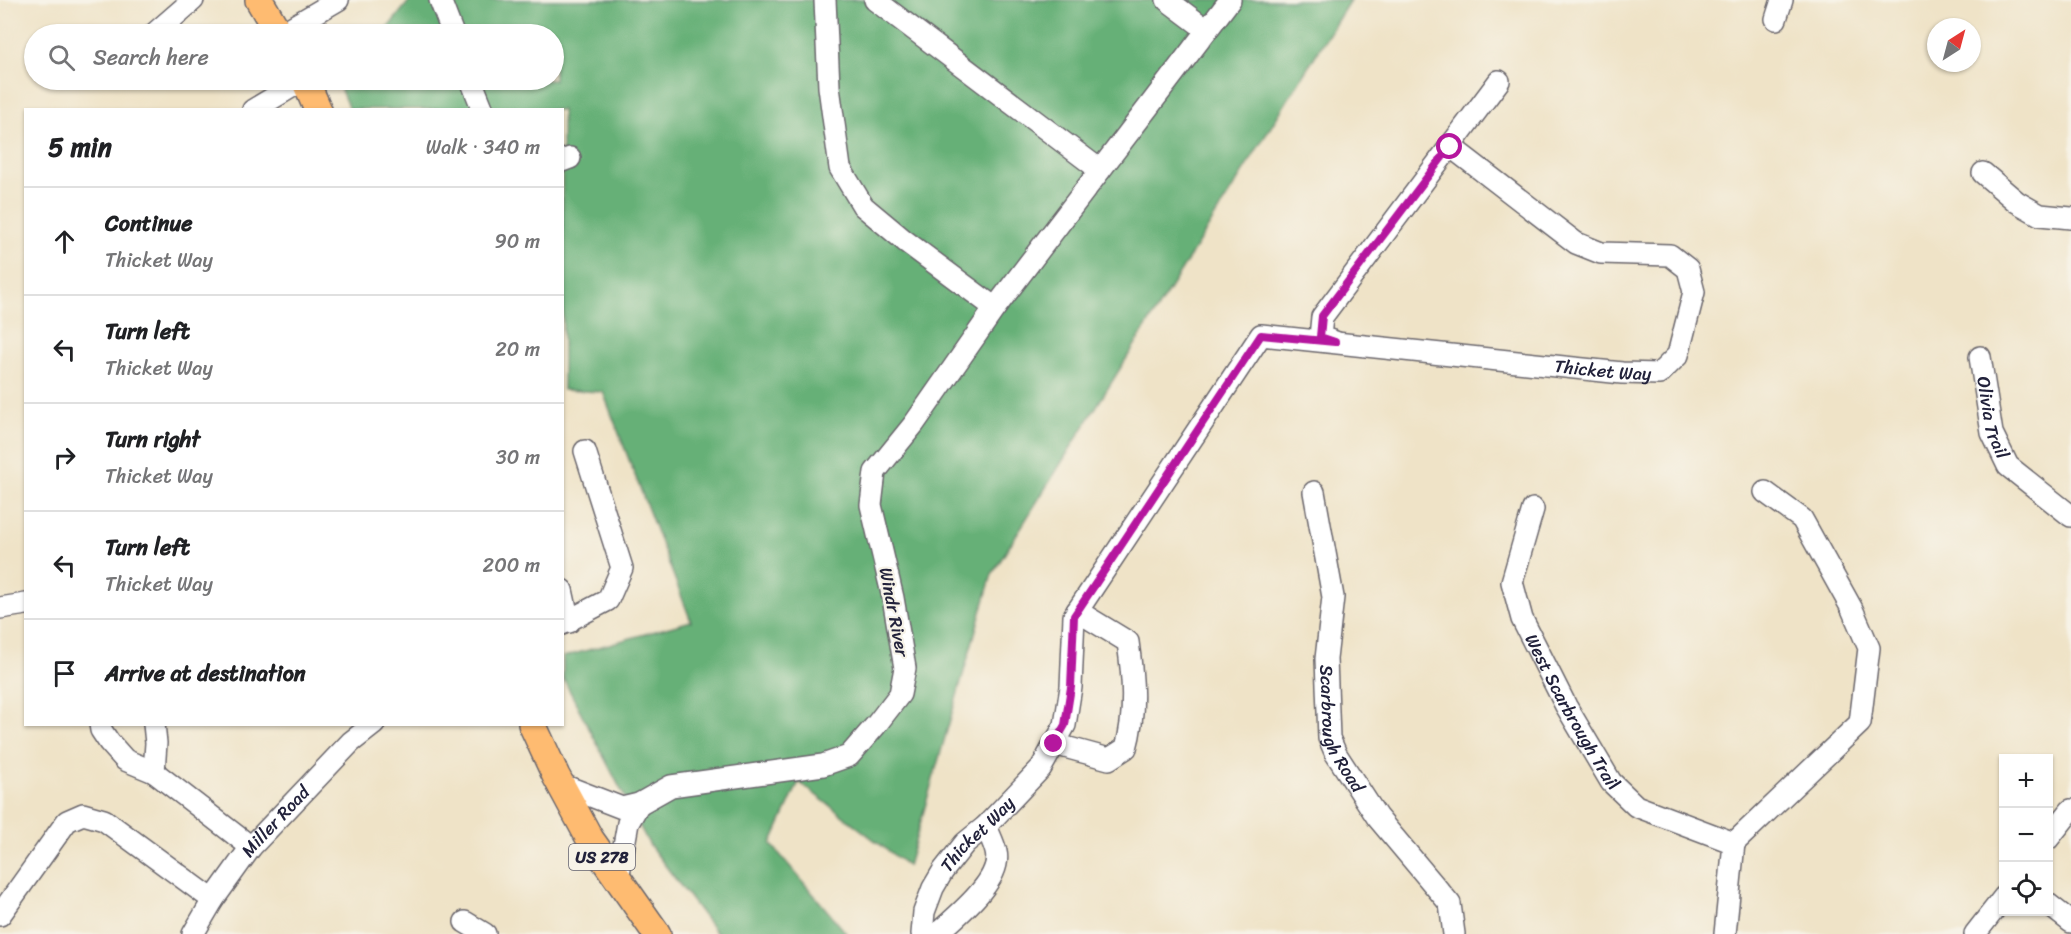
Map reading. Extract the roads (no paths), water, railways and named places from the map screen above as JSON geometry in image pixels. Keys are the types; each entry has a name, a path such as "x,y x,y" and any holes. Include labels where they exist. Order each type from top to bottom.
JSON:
{"main road":[{"path":"259,0 273,24"},
{"path":"309,90 317,108"},
{"name":"US 278","path":"530,729 590,839 657,934"}],"street":[{"path":"165,24 193,0"},
{"path":"296,24 338,0"},
{"path":"440,0 449,24"},
{"path":"825,0 830,87 840,168 863,206 905,241 995,308"},
{"path":"875,0 1100,170"},
{"path":"1167,0 1207,30"},
{"name":"Windr River","path":"639,804 671,786 823,765 849,756 900,694 905,668 893,598 871,505 875,472 914,424 995,308 1230,0"},
{"path":"1335,342 1320,337 1322,316 1499,81"},
{"path":"256,108 287,90"},
{"path":"475,90 482,108"},
{"name":"Thicket Way","path":"922,934 924,912 933,888 943,871 965,843 986,826 1041,768 1065,725 1071,687 1074,616 1261,335 1622,373 1659,374 1678,355 1694,292 1688,269 1670,255 1601,254 1576,243 1450,147"},
{"path":"1983,173 2017,202 2040,215 2071,218"},
{"name":"Olivia Trail","path":"1980,357 1992,433 2008,466 2071,516"},
{"path":"564,606 566,623 608,600 622,568 610,552 585,451"},
{"name":"Scarbrough Road","path":"1314,492 1333,597 1326,659 1329,738 1336,754 1377,817 1450,904 1454,934"},
{"path":"1725,934 1734,843 1860,723 1869,648 1852,609 1802,519 1765,492"},
{"name":"West Scarbrough Trail","path":"1533,509 1512,582 1522,619 1566,706 1611,782 1636,806 1734,843"},
{"path":"0,608 24,604"},
{"path":"1054,744 1109,759 1126,748 1132,729 1133,678 1128,642 1077,611"},
{"path":"100,726 109,742 125,760 154,772 251,847"},
{"path":"154,726 156,743 154,772"},
{"name":"Miller Road","path":"193,934 213,900 251,847 351,742 371,726"},
{"path":"560,784 622,808 639,804"},
{"path":"618,879 628,823 639,804"},
{"path":"2053,834 2071,810"},
{"path":"0,915 66,821 83,814 104,820 213,900"},
{"path":"938,934 977,897 994,871 997,854 986,826"},
{"path":"1975,934 1999,903"},
{"path":"2053,907 2071,922"},
{"path":"470,934 465,922 485,934"}]}
